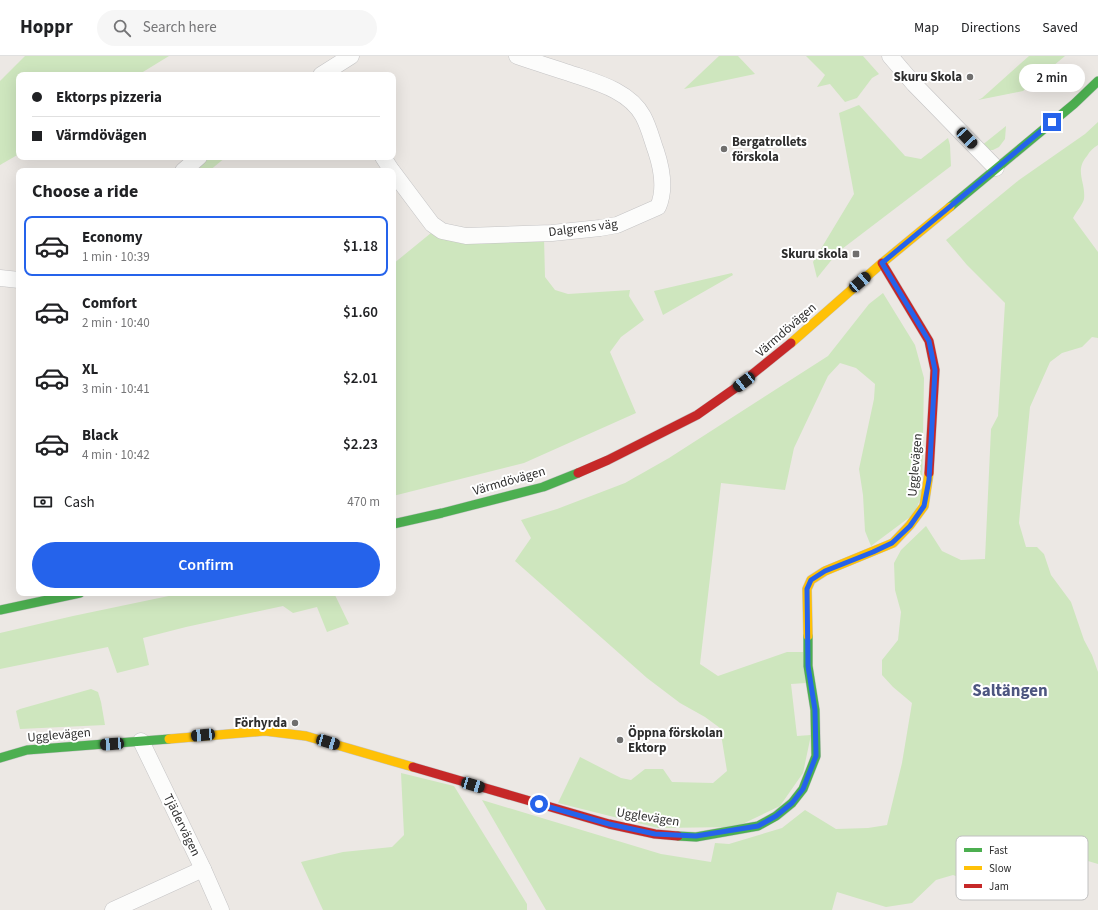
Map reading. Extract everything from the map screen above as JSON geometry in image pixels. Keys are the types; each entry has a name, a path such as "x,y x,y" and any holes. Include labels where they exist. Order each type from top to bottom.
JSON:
{"street":[{"path":"329,72 351,56"},
{"name":"Dalgrens väg","path":"396,175 432,224 442,231 466,236 600,228 617,225 658,207 664,189 661,170 657,154 643,116 637,108 619,92 604,85 517,56"},
{"path":"890,56 914,84 996,168"},
{"name":"Värmdövägen","path":"396,523 543,487 608,460 697,414 734,389 772,359 882,263 1074,104 1098,81"},
{"path":"186,168 196,160"},
{"name":"Ugglevägen","path":"0,758 27,750 265,731 306,736 602,822 655,834 696,836 710,835 758,826 776,816 792,803 803,789 816,756 815,710 808,666 808,584 811,580 825,571 892,543 910,526 924,506 929,480 935,370 929,341 882,263"},
{"path":"0,278 16,280"},
{"path":"0,610 66,596"},
{"name":"Tjädervägen","path":"141,741 203,869 221,910"},
{"path":"113,910 203,869"}],"green space":[{"path":"25,56 169,56 143,72 16,72 16,156 0,165 0,81"},
{"path":"719,56 738,56 755,74 684,89"},
{"path":"806,56 863,56 879,74 872,78 857,98 845,102 830,84 817,87 825,75"},
{"path":"1029,56 1065,56 1023,91 978,100 982,98"},
{"path":"859,105 905,156 921,159 948,138 950,145 951,166 838,252 817,278 813,262 854,194 839,113"},
{"path":"1098,122 1098,145 1089,153 1083,161 1081,167 1084,199 1073,218 1098,252 1098,338 1092,337 1082,347 1062,353 1050,362 1030,407 1019,523 1026,547 1037,547 1044,554 1051,575 1071,602 1084,640 1092,655 1098,672 1098,864 1088,861 1088,836 956,836 956,876 953,875 936,880 912,903 886,907 837,892 832,910 546,910 482,800 661,854 711,862 715,843 729,844 782,828 805,810 836,829 868,828 887,825 902,763 912,703 893,687 882,675 882,660 898,640 901,612 895,590 894,563 901,550 926,526 942,551 961,560 985,559 991,429 998,416 1005,303 967,265 946,240 1019,180 1085,134"},
{"path":"1006,126 1005,139 999,147 993,150 986,150 981,146"},
{"path":"205,160 222,160 213,168 195,168"},
{"path":"431,233 455,242 544,237 545,277 555,290 568,294 630,290 629,296 644,320 621,337 610,352 636,413 524,463 396,495 396,262"},
{"path":"732,273 733,275 663,315 654,291"},
{"path":"883,293 915,345 924,378 922,495 914,514 871,546 865,531 863,495 859,469 874,399 875,384 856,368 840,363 828,376 794,448 785,490 721,483 700,664 718,676 787,652 803,652 806,683 791,684 797,736 811,735 803,773 780,806 736,827 658,828 558,803 580,757 621,778 631,780 645,769 663,769 672,782 713,783 727,771 720,728 705,717 680,703 647,678 515,561 531,538 521,520 557,509 625,483 669,458 828,356 869,304"},
{"path":"169,596 335,596 349,624 327,632 317,607 293,613 283,606 143,638 149,665 117,673 108,647 0,669 0,633"},
{"path":"91,689 98,692 105,725 20,729 16,711"},
{"path":"401,773 454,786 527,904 527,910 323,910 301,862 343,852 392,847 404,835"}],"traffic: fast":[{"path":"950,207 1074,104 1098,81"},
{"path":"396,523 543,487 578,473"},
{"path":"0,610 66,596"},
{"path":"678,836 696,837 758,826 776,816 792,803 803,789 816,756 815,710 808,666 808,636"},
{"path":"0,758 27,750 169,739"}],"traffic: slow":[{"path":"791,343 882,263 950,207"},
{"path":"808,636 807,589 811,580 825,571 893,543 910,525 924,506 929,473"},
{"path":"169,739 265,731 306,736 413,767"}],"traffic: jam":[{"path":"882,263 929,341 935,370 929,473"},
{"path":"578,473 608,460 697,415 734,389 791,343"},
{"path":"413,767 609,824 655,834 678,836"}],"place":[{"name":"Skuru Skola","path":"970,77"},
{"name":"Bergatrollets förskola","path":"724,149"},
{"name":"Skuru skola","path":"856,254"},
{"name":"Förhyrda","path":"295,723"},
{"name":"Öppna förskolan Ektorp","path":"620,740"}],"district":[{"name":"Saltängen","path":"1010,691"}],"route":[{"path":"539,804 609,824 655,834 696,836 737,831 758,826 776,816 792,803 803,789 816,756 815,710 808,666 808,584 811,580 825,571 892,543 910,526 924,506 929,480 935,370 929,341 916,317 882,263 1052,122"}]}
